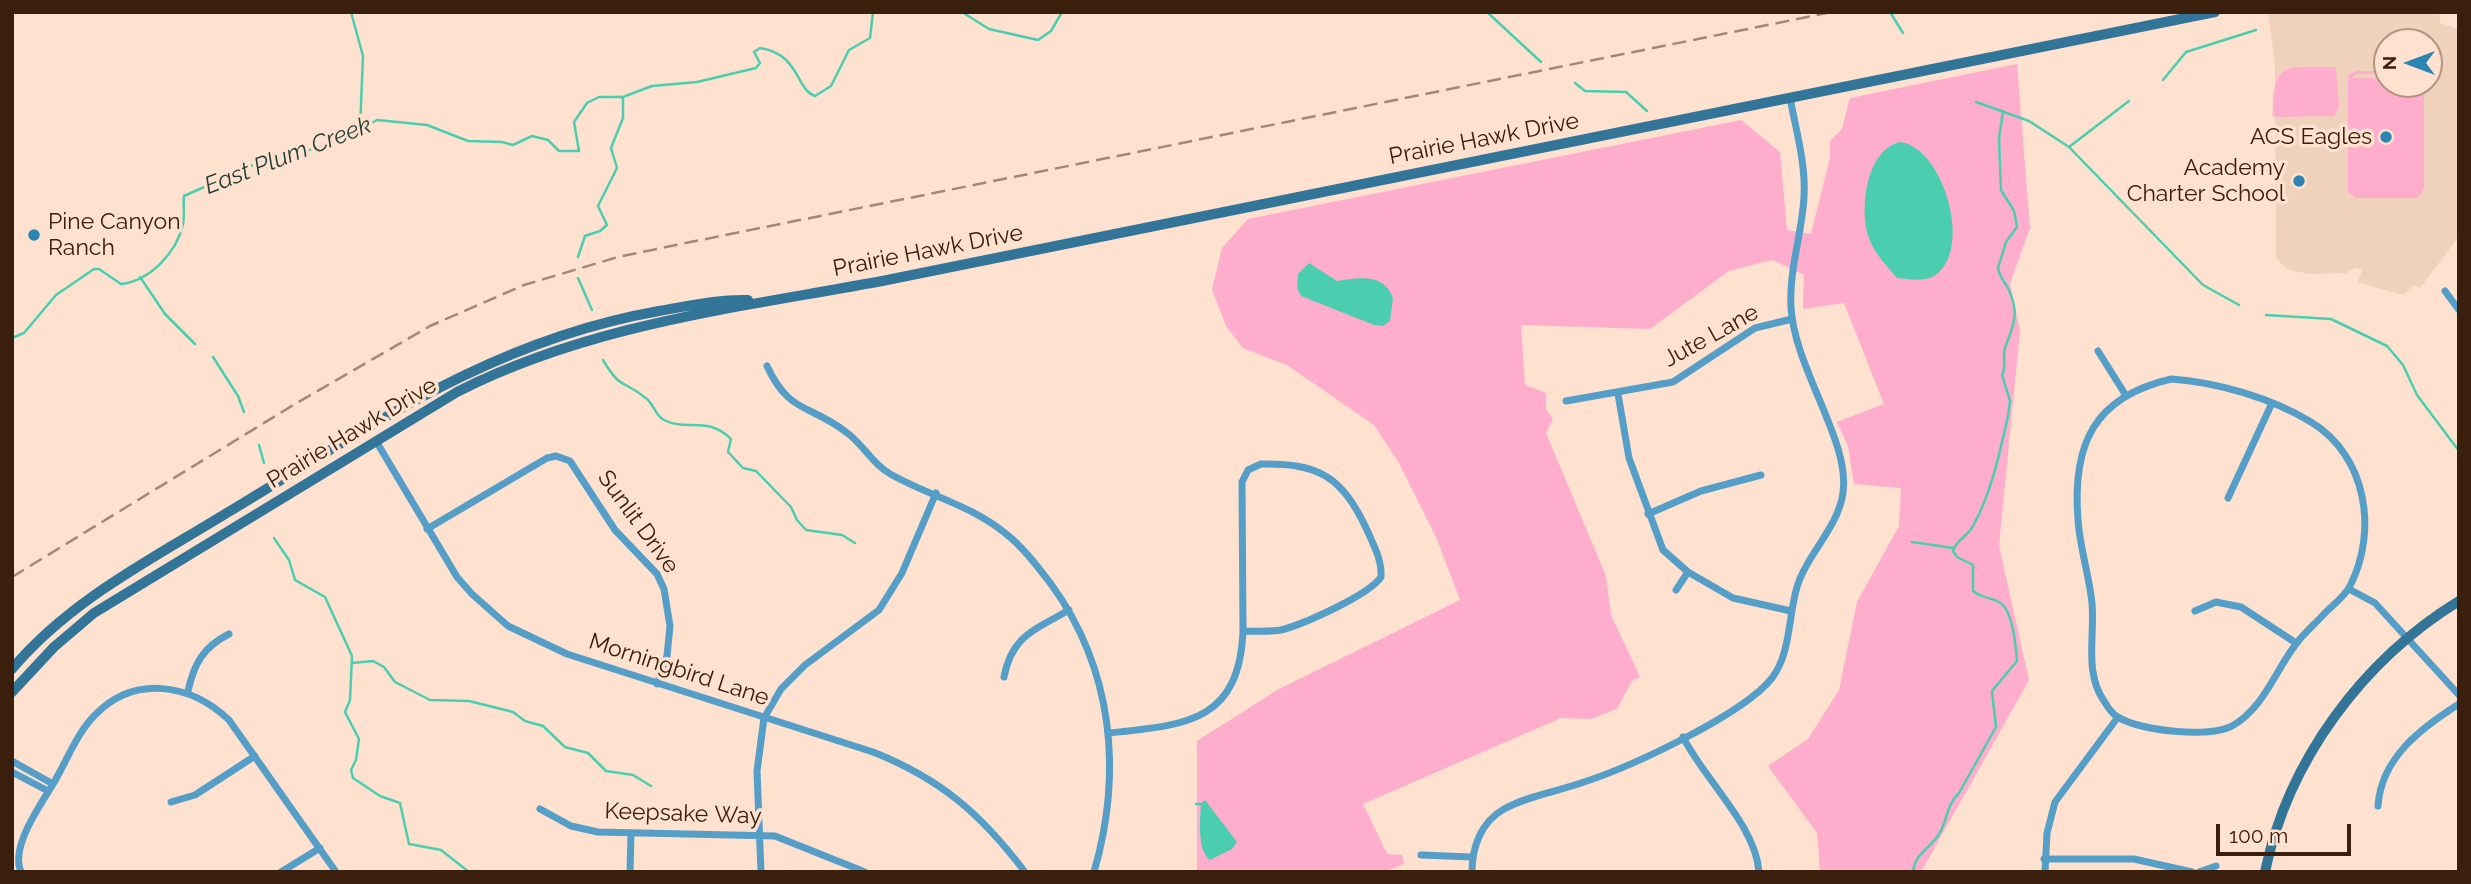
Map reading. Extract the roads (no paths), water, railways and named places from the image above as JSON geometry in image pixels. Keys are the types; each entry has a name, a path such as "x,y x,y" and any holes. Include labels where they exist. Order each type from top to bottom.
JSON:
{"street":[{"name":"Prairie Hawk Drive","path":"12,692 54,647 94,613 457,392 532,357 609,333 713,313 759,300 887,280 2215,12"},
{"path":"1472,872 1472,857 1480,831 1503,809 1624,769 1683,737 1759,692 1773,676 1783,657 1801,575 1836,515 1844,484 1839,454 1804,366 1792,319 1792,273 1801,225 1803,166 1790,98"},
{"path":"2445,291 2459,310"},
{"name":"Prairie Hawk Drive","path":"12,669 41,637 91,596 413,400 470,370 531,344 593,325 713,301 759,300"},
{"name":"Jute Lane","path":"1566,401 1618,394 1673,382 1755,328 1792,319"},
{"path":"2098,351 2125,394"},
{"path":"767,366 783,395 796,405 844,430 891,475 972,509 1007,534 1027,554 1069,610 1096,672 1109,733 1111,786 1108,815 1094,872"},
{"path":"2171,379 2192,380 2272,403 2311,422 2326,433 2354,472 2364,499 2367,525 2363,551 2349,589 2296,643 2259,703 2231,727 2200,732 2157,729 2118,717 2103,700 2095,681 2092,604 2078,520 2077,491 2086,438 2103,413 2125,394 2171,379"},
{"path":"1618,394 1629,458 1663,550 1688,572 1733,598 1791,611"},
{"path":"2228,499 2272,403"},
{"name":"Morningbird Lane","path":"376,441 457,577 508,626 566,654 882,756 948,789 979,817 1025,872"},
{"name":"Sunlit Drive","path":"427,528 547,458 556,456 570,461 615,530 648,562 664,589 670,640 657,684"},
{"path":"1109,733 1175,726 1207,713 1231,687 1242,655 1244,475 1261,464 1293,464 1320,472 1341,486 1350,498 1381,561 1381,577 1369,590 1281,630 1243,631"},
{"path":"1648,513 1701,491 1762,475"},
{"path":"761,872 757,771 764,718 781,689 805,664 879,610 902,573 936,493"},
{"path":"1676,590 1688,572"},
{"path":"2349,589 2375,603 2459,695"},
{"path":"2265,872 2280,820 2311,754 2356,688 2407,637 2459,601"},
{"path":"2194,611 2216,602 2241,607 2296,643"},
{"path":"1004,677 1007,661 1020,639 1069,610"},
{"path":"188,691 198,659 207,648 229,635"},
{"path":"21,872 17,863 24,838 83,729 103,707 131,693 146,689 188,691 215,706 229,720 336,872"},
{"path":"2378,806 2379,793 2388,768 2432,721 2459,704"},
{"path":"2045,872 2044,859 2055,803 2118,717"},
{"path":"1683,737 1692,755 1749,838 1759,872"},
{"path":"171,802 195,795 255,756"},
{"path":"12,761 51,788"},
{"path":"12,772 51,788"},
{"name":"Keepsake Way","path":"540,809 583,830 775,836 865,872"},
{"path":"631,833 631,872"},
{"path":"281,872 320,848"},
{"path":"1421,855 1472,857"},
{"path":"2044,859 2134,859 2192,872"},
{"path":"2199,872 2216,866"}],"water":[{"path":"1900,142 1916,148 1930,162 1941,180 1948,202 1952,246 1946,264 1934,276 1926,279 1897,278 1874,249 1866,226 1865,197 1873,168 1888,147"},
{"path":"1309,263 1337,281 1369,279 1383,284 1393,298 1390,321 1383,326 1374,325 1301,296 1297,288 1298,274"},
{"path":"1205,800 1237,842 1232,849 1210,860 1203,849 1200,834 1201,804"}],"waterway":[{"path":"351,12 363,56 360,129"},
{"name":"East Plum Creek","path":"12,338 24,333 56,295 94,269 99,269 121,284 132,282 152,271 175,245 180,234 184,221 184,196 253,165 335,143 377,120 427,125 468,141 513,145 532,136 548,140 559,151 579,151 574,122 587,103 599,97 623,97 652,86 697,82 756,68 760,63 754,52 760,48 783,57 804,87 815,96 831,86 849,50 870,38 873,12"},
{"name":"East Plum Creek","path":"962,12 989,29 1038,40 1051,31 1062,12"},
{"path":"1487,12 1541,62"},
{"path":"1890,12 1903,33"},
{"path":"2163,80 2186,52 2256,30"},
{"path":"1575,83 1585,91 1626,92 1647,111"},
{"path":"578,257 585,236 600,231 607,225 598,206 617,168 611,148 623,118 623,97"},
{"path":"2069,147 2129,101"},
{"path":"1976,102 2029,121 2069,147 2203,285 2239,305"},
{"path":"1913,872 1917,860 1939,834 1952,802 1996,727 1992,691 2017,661 2008,612 1999,602 1973,591 1973,565 1957,557 1953,551 1971,529 1990,487 2010,401 2002,375 2004,351 2015,312 2012,297 1998,268 2006,242 2017,227 2014,211 2001,190 1999,139 2003,111"},
{"path":"140,277 165,314 195,344"},
{"path":"578,278 592,310"},
{"path":"2266,315 2331,319 2387,346 2403,365 2417,395 2459,451"},
{"path":"213,357 238,396 244,412"},
{"path":"603,360 619,381 647,399 664,420 681,425 714,428 731,439 728,452 743,468 756,471 791,507 806,530 842,535 855,543"},
{"path":"259,445 264,463"},
{"path":"274,538 289,560 295,580 325,597 352,656 350,700 345,712 359,739 356,760 351,770 353,778 380,796 400,803 409,844 441,850 469,872"},
{"path":"1912,542 1953,548"},
{"path":"352,663 373,661 384,667 395,682 430,700 469,701 513,712 525,721 543,726 565,747 588,753 606,771 633,775 651,786"},
{"path":"1196,804 1201,804"}],"railway":[{"path":"12,577 295,404 430,326 524,285 618,257 1832,12"}],"place":[{"name":"ACS Eagles","path":"2386,137"},
{"name":"Academy Charter School","path":"2299,181"},
{"name":"Pine Canyon Ranch","path":"34,235"}]}
